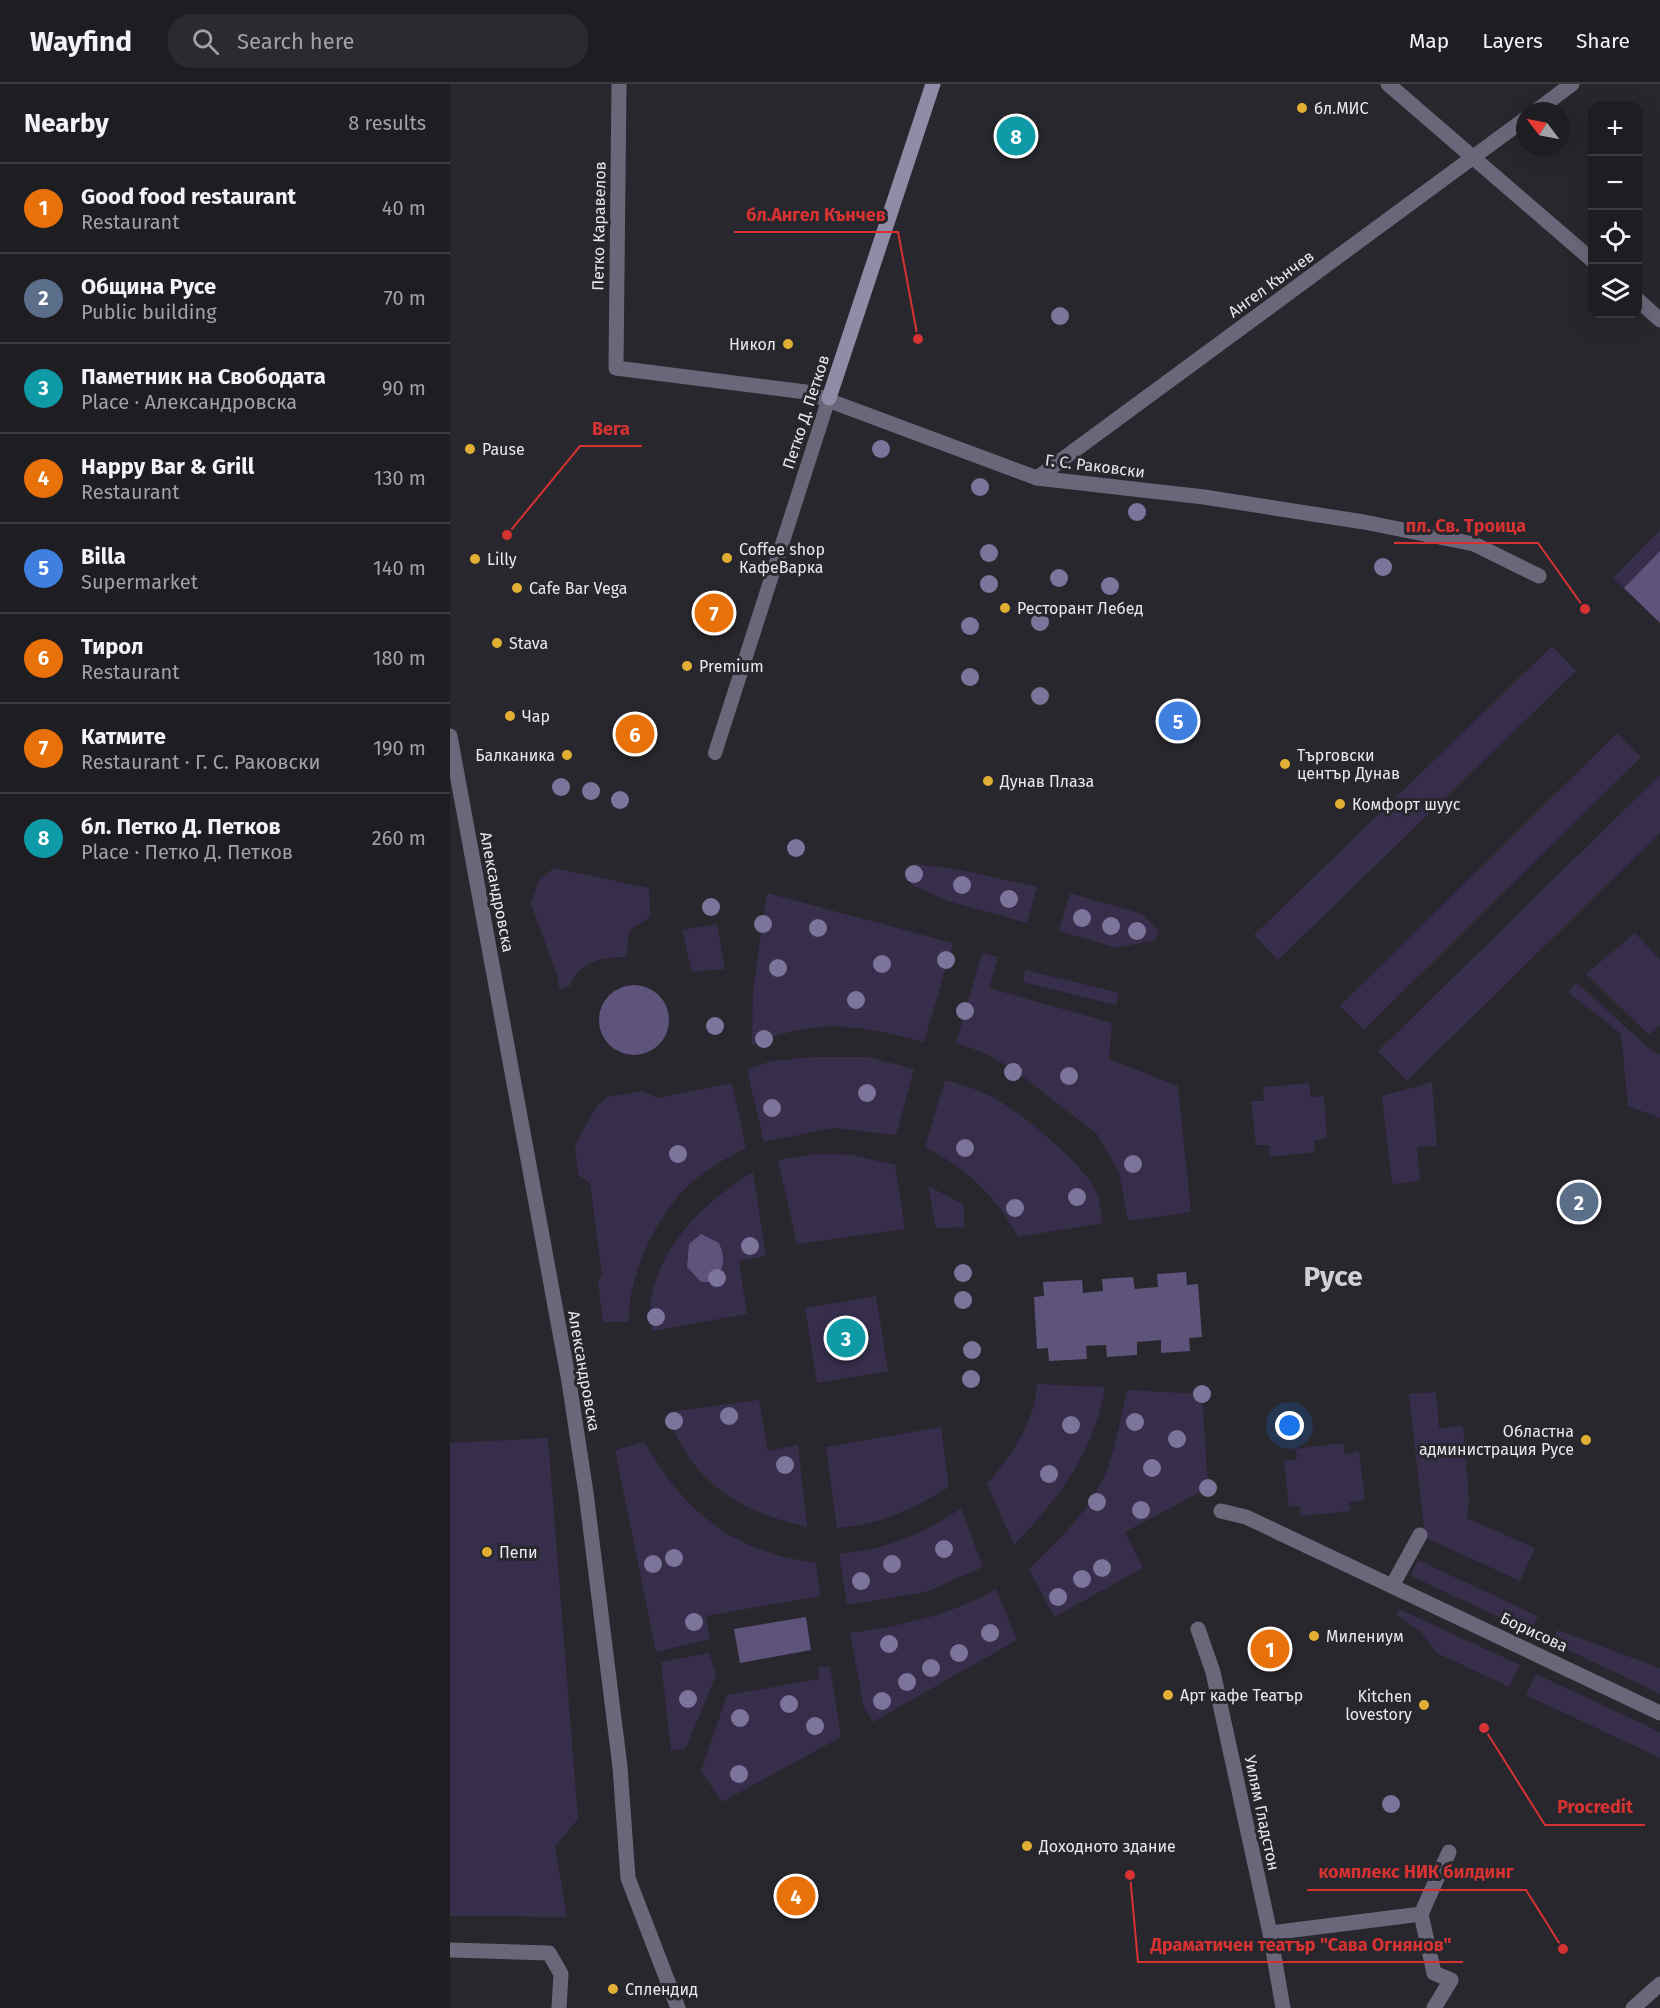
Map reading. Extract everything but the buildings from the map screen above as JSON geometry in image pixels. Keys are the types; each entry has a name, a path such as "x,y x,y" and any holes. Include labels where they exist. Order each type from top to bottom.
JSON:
{"street":[{"name":"Петко Каравелов","path":"616,368 619,84"},
{"name":"Петко Д. Петков","path":"829,398 933,84"},
{"path":"1388,84 1588,256"},
{"path":"1548,102 1572,84"},
{"name":"Ангел Кънчев","path":"1037,478 1516,126"},
{"path":"1642,304 1660,320"},
{"name":"Г. С. Раковски","path":"616,368 806,392 829,398 1037,478 1204,497 1423,533 1474,544 1539,576"},
{"name":"Александровска","path":"450,736 569,1382 586,1493 620,1767 628,1878 678,2008"},
{"name":"Борисова","path":"1221,1511 1246,1518 1660,1713"},
{"path":"1392,1586 1420,1535"},
{"name":"Уилям Гладстон","path":"1198,1629 1213,1672 1270,1934 1283,2008"},
{"path":"1434,2008 1451,1980 1434,1973 1421,1914 1449,1852"},
{"path":"1270,1934 1421,1914"},
{"path":"450,1950 549,1953 561,1974 559,2008"},
{"path":"1633,2008 1660,1984"}],"lane":[{"name":"Петко Д. Петков","path":"715,753 829,398"}],"shaded area":[{"path":"1660,530 1660,551 1624,588 1613,578"},
{"path":"1660,551 1660,623 1624,588"},
{"path":"1552,646 1576,671 1278,960 1254,935"},
{"path":"1617,733 1641,757 1364,1030 1340,1006"},
{"path":"1660,775 1660,833 1407,1081 1378,1051"},
{"path":"917,864 961,870 1037,887 1027,923 948,901 911,885"},
{"path":"554,868 649,888 650,917 629,931 626,957 593,962 579,971 570,986 559,989 557,975 531,904 539,880"},
{"path":"767,893 953,943 924,1042 857,1028 818,1027 776,1036 752,1045 753,991"},
{"path":"1070,893 1142,914 1159,931 1155,940 1117,948 1059,931"},
{"path":"717,924 725,969 692,972 682,930"},
{"path":"1635,933 1660,960 1660,1025 1649,1035 1586,974"},
{"path":"982,953 998,957 989,988 1112,1023 1109,1059 1178,1086 1191,1212 1128,1221 1119,1172 1097,1134 1013,1069 982,1052 956,1043"},
{"path":"1025,970 1119,993 1116,1005 1023,982"},
{"path":"1576,982 1652,1051 1660,1054 1660,1118 1628,1106 1621,1034 1568,992"},
{"path":"634,985 647,988 659,995 666,1007 669,1020 666,1033 659,1045 647,1052 634,1055 621,1052 609,1045 602,1033 599,1020 602,1007 609,995 621,988"},
{"path":"813,1057 868,1057 914,1069 896,1135 834,1128 764,1142 747,1070 771,1061"},
{"path":"945,1080 994,1098 1012,1109 1053,1142 1090,1181 1096,1191 1103,1223 1018,1237 1010,1222 979,1184 940,1155 925,1147"},
{"path":"1432,1082 1437,1146 1417,1147 1420,1181 1392,1184 1382,1096"},
{"path":"732,1083 746,1148 706,1171 674,1202 663,1216 638,1269 633,1287 629,1322 603,1322 598,1282 602,1275 590,1183 578,1175 575,1145 597,1106 607,1097 642,1091 658,1098"},
{"path":"1309,1083 1311,1097 1324,1096 1327,1138 1314,1141 1315,1152 1270,1157 1269,1145 1256,1145 1251,1101 1264,1101 1263,1087"},
{"path":"816,1154 852,1155 895,1165 905,1229 797,1244 778,1160"},
{"path":"753,1172 766,1256 739,1261 747,1314 652,1331 650,1303 656,1279 665,1259 688,1225 703,1210"},
{"path":"928,1186 963,1204 965,1227 936,1228"},
{"path":"701,1234 719,1243 723,1254 722,1268 713,1282 701,1282 687,1267 689,1244"},
{"path":"1186,1272 1187,1285 1198,1284 1202,1337 1189,1338 1190,1351 1161,1353 1161,1340 1137,1342 1137,1355 1107,1357 1106,1345 1086,1346 1087,1359 1049,1361 1048,1348 1037,1349 1034,1297 1044,1296 1043,1282 1082,1280 1083,1293 1103,1291 1102,1279 1133,1277 1135,1289 1158,1287 1157,1274"},
{"path":"876,1296 888,1371 817,1383 805,1308"},
{"path":"1037,1384 1105,1387 1100,1411 1083,1454 1060,1492 1014,1545 987,1484 1020,1438 1031,1412"},
{"path":"1127,1390 1202,1394 1208,1488 1125,1532 1143,1568 1054,1617 1029,1569 1077,1519 1097,1490 1113,1450"},
{"path":"1436,1392 1439,1428 1463,1426 1469,1500 1467,1518 1535,1548 1520,1581 1420,1535 1424,1528 1409,1394"},
{"path":"759,1400 768,1451 798,1445 807,1527 760,1512 720,1490 703,1475 689,1457 677,1436 668,1412"},
{"path":"941,1427 949,1487 895,1515 881,1520 837,1528 826,1447"},
{"path":"548,1438 578,1819 555,1846 567,1917 450,1916 450,1443"},
{"path":"645,1442 677,1489 714,1525 736,1539 760,1549 787,1558 816,1563 820,1596 706,1616 710,1639 656,1652 615,1450"},
{"path":"1343,1443 1345,1454 1359,1452 1365,1500 1349,1502 1350,1511 1301,1516 1300,1506 1289,1507 1284,1461 1297,1459 1296,1449"},
{"path":"961,1508 983,1567 926,1592 847,1605 839,1554 856,1552 903,1539 947,1518"},
{"path":"1418,1560 1538,1616 1530,1632 1411,1576"},
{"path":"996,1589 1017,1640 873,1722 864,1708 850,1633 888,1627 944,1613"},
{"path":"1399,1609 1520,1665 1509,1687 1437,1653 1421,1632 1396,1615"},
{"path":"806,1617 811,1650 740,1663 734,1629"},
{"path":"1558,1630 1660,1668 1660,1694 1552,1642"},
{"path":"709,1653 716,1675 686,1748 671,1751 661,1662"},
{"path":"830,1666 841,1737 722,1802 701,1771 727,1695 819,1679 818,1667"},
{"path":"1536,1674 1660,1732 1660,1758 1526,1695"}],"place":[{"name":"бл.МИС","path":"1302,108"},
{"name":"бл. Петко Д. Петков","path":"1016,136"},
{"name":"бл.Ангел Кънчев","path":"918,339"},
{"name":"Никол","path":"788,344"},
{"name":"Pause","path":"470,449"},
{"name":"Вега","path":"507,535"},
{"name":"Coffee shop КафеВарка","path":"727,558"},
{"name":"Lilly","path":"475,559"},
{"name":"Cafe Bar Vega","path":"517,588"},
{"name":"Ресторант Лебед","path":"1005,608"},
{"name":"пл. Св. Троица","path":"1585,609"},
{"name":"Катмите","path":"714,613"},
{"name":"Stava","path":"497,643"},
{"name":"Premium","path":"687,666"},
{"name":"Чар","path":"510,716"},
{"name":"Billa","path":"1178,721"},
{"name":"Тирол","path":"635,734"},
{"name":"Балканика","path":"567,755"},
{"name":"Tърговски център Дунав","path":"1285,764"},
{"name":"Дунав Плаза","path":"988,781"},
{"name":"Комфорт шуус","path":"1340,804"},
{"name":"Община Русе","path":"1579,1202"},
{"name":"Паметник на Свободата","path":"846,1338"},
{"name":"Областна администрация Русе","path":"1586,1440"},
{"name":"Пепи","path":"487,1552"},
{"name":"Милениум","path":"1314,1636"},
{"name":"Good food restaurant","path":"1270,1649"},
{"name":"Арт кафе Театър","path":"1168,1695"},
{"name":"Kitchen lovestory","path":"1424,1705"},
{"name":"Procredit","path":"1484,1728"},
{"name":"Доходното здание","path":"1027,1846"},
{"name":"Драматичен театър \"Сава Огнянов\"","path":"1130,1875"},
{"name":"Happy Bar & Grill","path":"796,1896"},
{"name":"комплекс НИК билдинг","path":"1563,1949"},
{"name":"Сплендид","path":"613,1989"}],"district":[{"name":"Русе","path":"1333,1276"}]}
